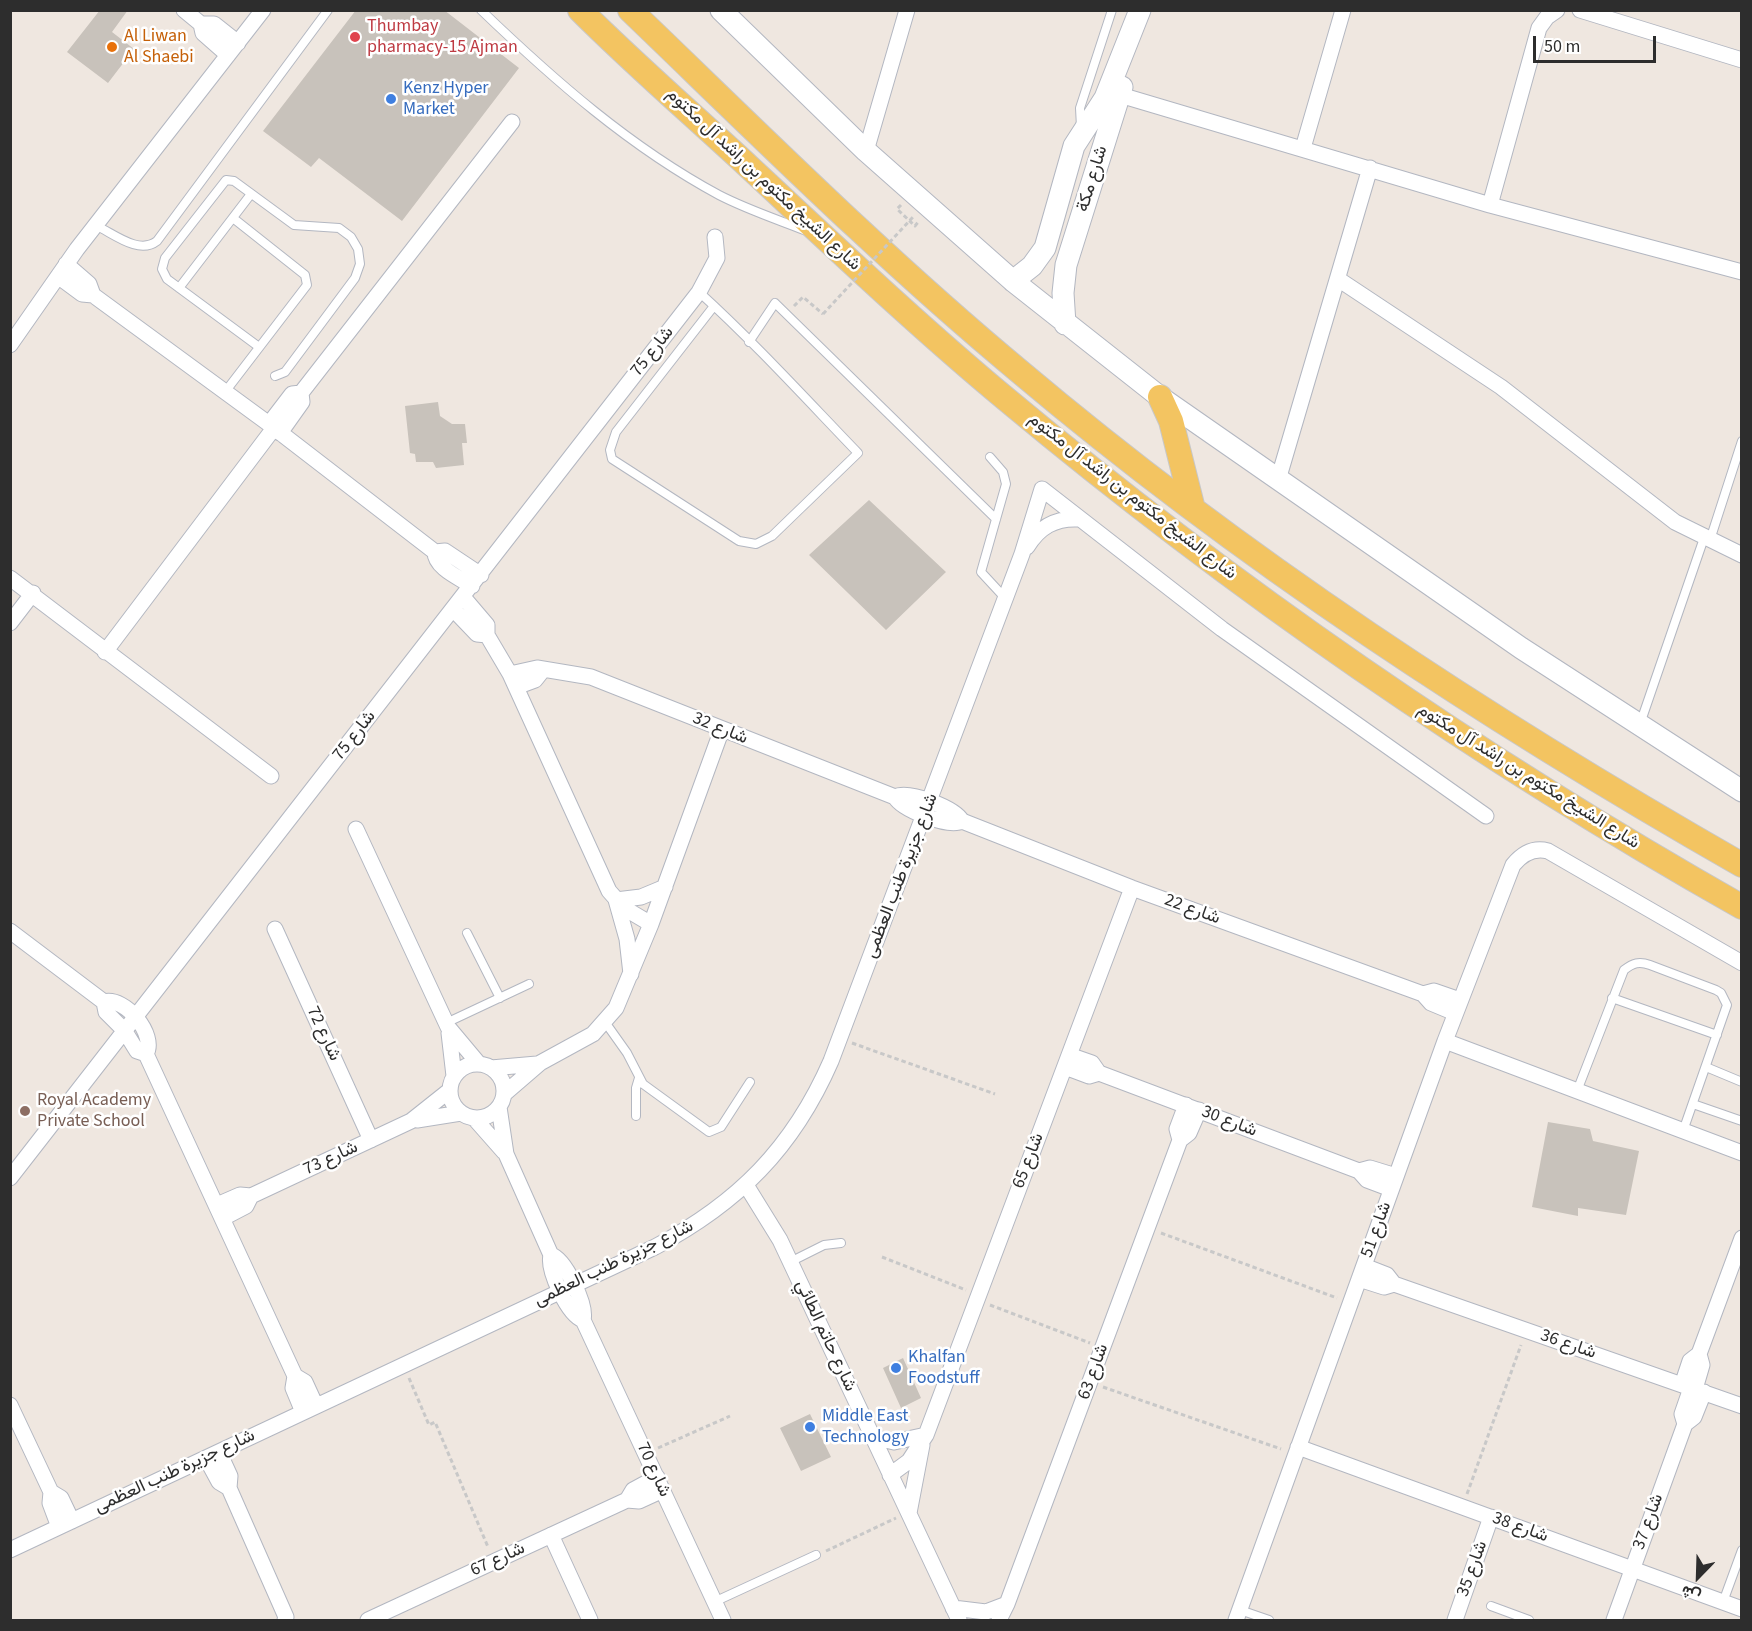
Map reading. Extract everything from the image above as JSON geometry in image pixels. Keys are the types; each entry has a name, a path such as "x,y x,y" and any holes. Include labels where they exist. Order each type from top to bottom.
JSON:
{"main road":[{"name":"شارع الشيخ مكتوم بن راشد آل مكتوم","path":"580,13 971,368 1067,448 1319,640 1545,791 1742,907"},
{"name":"شارع الشيخ مكتوم بن راشد آل مكتوم","path":"637,14 955,316 1020,373 1193,509 1254,554 1459,695 1581,772 1742,865"},
{"path":"1160,397 1171,421 1193,509"}],"street":[{"path":"184,10 201,24 203,33 233,49"},
{"path":"13,337 263,10"},
{"path":"721,10 866,151 1013,281 1160,397 1639,726 1742,791"},
{"path":"866,151 907,10"},
{"name":"شارع مكة","path":"1065,324 1062,293 1066,265 1114,93 1140,10"},
{"path":"1304,148 1343,10"},
{"path":"1490,205 1539,28 1547,17 1557,10"},
{"path":"1580,10 1742,60"},
{"path":"1114,93 1490,205 1742,272"},
{"name":"شارع مكة","path":"1013,281 1032,267 1045,248 1067,162 1082,131 1114,93"},
{"path":"105,652 274,428 292,394 302,393 512,122"},
{"path":"1278,480 1370,168"},
{"name":"شارع 75","path":"10,1178 134,1016 454,610 699,292 717,258 715,237"},
{"path":"62,270 89,284 93,295 274,428 435,552 445,551 472,586 487,625 487,635 513,681 602,878 616,900 632,914 651,924"},
{"path":"1338,279 1501,387 1675,522 1707,540 1742,555"},
{"name":"شارع جزيرة طنب العظمى","path":"10,1550 679,1234 711,1213 746,1185 765,1166 799,1122 821,1082 928,809 1006,599 1042,489 1078,519"},
{"path":"1078,519 1222,629 1486,816"},
{"name":"شارع جزيرة طنب العظمى","path":"1022,554 1046,525 1056,520 1078,519"},
{"path":"10,578 33,593 105,652 271,776"},
{"path":"10,622 33,593"},
{"path":"454,610 477,634 487,635"},
{"name":"شارع 32","path":"513,681 535,680 543,670 567,671 591,677 895,797 905,794 928,809"},
{"path":"447,1025 455,1107 468,1116 488,1116 540,1063 579,1044 605,1022 616,1008 631,978 722,729"},
{"name":"شارع 22","path":"928,809 955,812 962,821 1132,888 1424,994 1431,1003 1458,1006"},
{"path":"356,829 447,1025 485,1066 501,1079 502,1100"},
{"name":"شارع 51","path":"1238,1615 1445,1041 1510,872 1517,860 1533,850 1552,853 1742,963"},
{"path":"616,900 641,897 665,887"},
{"name":"شارع 65","path":"909,1513 924,1439 1132,888"},
{"path":"616,900 627,939 631,978"},
{"name":"شارع 72","path":"275,929 371,1140"},
{"path":"10,930 104,1002 106,1012 124,1030 137,1051 146,1054"},
{"path":"104,1002 113,1001 134,1016 149,1044 146,1054 295,1376 305,1382 309,1409"},
{"path":"1445,1041 1742,1153"},
{"name":"شارع 30","path":"1067,1061 1089,1076 1099,1072 1359,1171 1367,1180 1394,1183"},
{"path":"452,1083 460,1069 540,1063"},
{"name":"شارع 73","path":"220,1212 246,1206 252,1197 411,1121 452,1083"},
{"name":"شارع 70","path":"502,1100 506,1155"},
{"name":"شارع 63","path":"956,1614 986,1612 1003,1615 1180,1140 1177,1129 1192,1108"},
{"name":"شارع 73","path":"411,1121 468,1116"},
{"name":"شارع 70","path":"468,1116 506,1155 551,1255 561,1260 567,1288 584,1308 583,1320 723,1620"},
{"name":"شارع حاتم الطائي","path":"746,1185 769,1219 956,1614"},
{"name":"شارع 37","path":"1614,1620 1685,1425 1694,1417 1693,1389 1702,1365 1699,1354 1742,1238"},
{"name":"شارع 36","path":"1361,1272 1384,1287 1394,1284 1742,1406"},
{"path":"10,1405 51,1492 61,1497 66,1524"},
{"path":"872,1437 894,1442 924,1439"},
{"name":"شارع 65","path":"890,1475 909,1461 924,1439"},
{"name":"شارع 38","path":"1297,1451 1463,1507 1742,1609"},
{"path":"212,1455 230,1476 229,1488 289,1619"},
{"name":"شارع 67","path":"382,1617 627,1500 639,1501 660,1484"},
{"name":"شارع 35","path":"1455,1620 1491,1518"},
{"path":"551,1535 590,1620"}],"lane":[{"path":"97,226 138,246 148,246 157,241 328,10"},
{"path":"481,10 547,74 650,152 721,196 828,240"},
{"path":"1082,131 1080,108 1112,10"},
{"path":"259,347 179,288 164,274 162,263 219,185 226,180 234,181 294,225 339,228 351,237 360,256 358,271 349,287 285,372 275,376"},
{"path":"179,288 251,194"},
{"path":"225,392 305,290 307,280 301,271 233,218"},
{"path":"699,292 714,306 858,453 772,536 762,542 750,544 717,528 612,459 610,450 616,432 714,306"},
{"path":"749,342 775,303 996,519"},
{"path":"1639,726 1742,441"},
{"path":"990,457 1003,472 1006,484 981,572 1006,599"},
{"path":"467,933 500,998"},
{"path":"1577,1091 1624,969 1631,964 1641,962 1650,965 1721,993 1727,1005 1683,1131"},
{"path":"447,1025 530,984"},
{"path":"1612,998 1717,1035"},
{"path":"605,1022 648,1089 672,1103 705,1130 714,1132 721,1128 750,1082"},
{"path":"1706,1067 1742,1082"},
{"path":"636,1116 636,1088 639,1078"},
{"path":"1693,1104 1742,1121"},
{"path":"790,1262 824,1245 841,1243"},
{"path":"1723,1602 1742,1550"},
{"path":"714,1602 816,1555"},
{"path":"1491,1606 1529,1620"},
{"path":"1238,1615 1269,1620"}],"path":[{"path":"803,297 823,314 913,217 901,204 897,209 915,226"},
{"path":"839,1038 995,1094"},
{"path":"1147,1228 1350,1303"},
{"path":"882,1257 1103,1347"},
{"path":"1463,1507 1527,1330"},
{"path":"403,1365 429,1425 435,1422 494,1562"},
{"path":"1090,1382 1297,1451"},
{"path":"646,1453 730,1416"},
{"path":"816,1555 909,1513"}],"building":[{"path":"100,10 128,10 112,32 134,49 108,83 67,52"},
{"name":"Kenz Hyper Market","path":"356,10 444,10 519,68 402,221 319,158 311,167 263,131"},
{"path":"438,402 440,416 452,424 465,424 467,443 462,443 464,465 436,468 433,462 416,462 415,454 410,453 405,406"},
{"path":"869,500 946,572 886,630 809,555"},
{"path":"1548,1122 1590,1129 1593,1141 1639,1151 1626,1215 1578,1208 1578,1216 1532,1207"},
{"path":"903,1358 921,1398 901,1408 883,1368"},
{"path":"810,1414 831,1457 801,1471 780,1428"}],"place":[{"name":"Thumbay pharmacy-15 Ajman","path":"355,37"},
{"name":"Al Liwan Al Shaebi","path":"112,47"},
{"name":"Kenz Hyper Market","path":"391,99"},
{"name":"Royal Academy Private School","path":"25,1111"},
{"name":"Khalfan Foodstuff","path":"896,1368"},
{"name":"Middle East Technology","path":"810,1427"}]}
